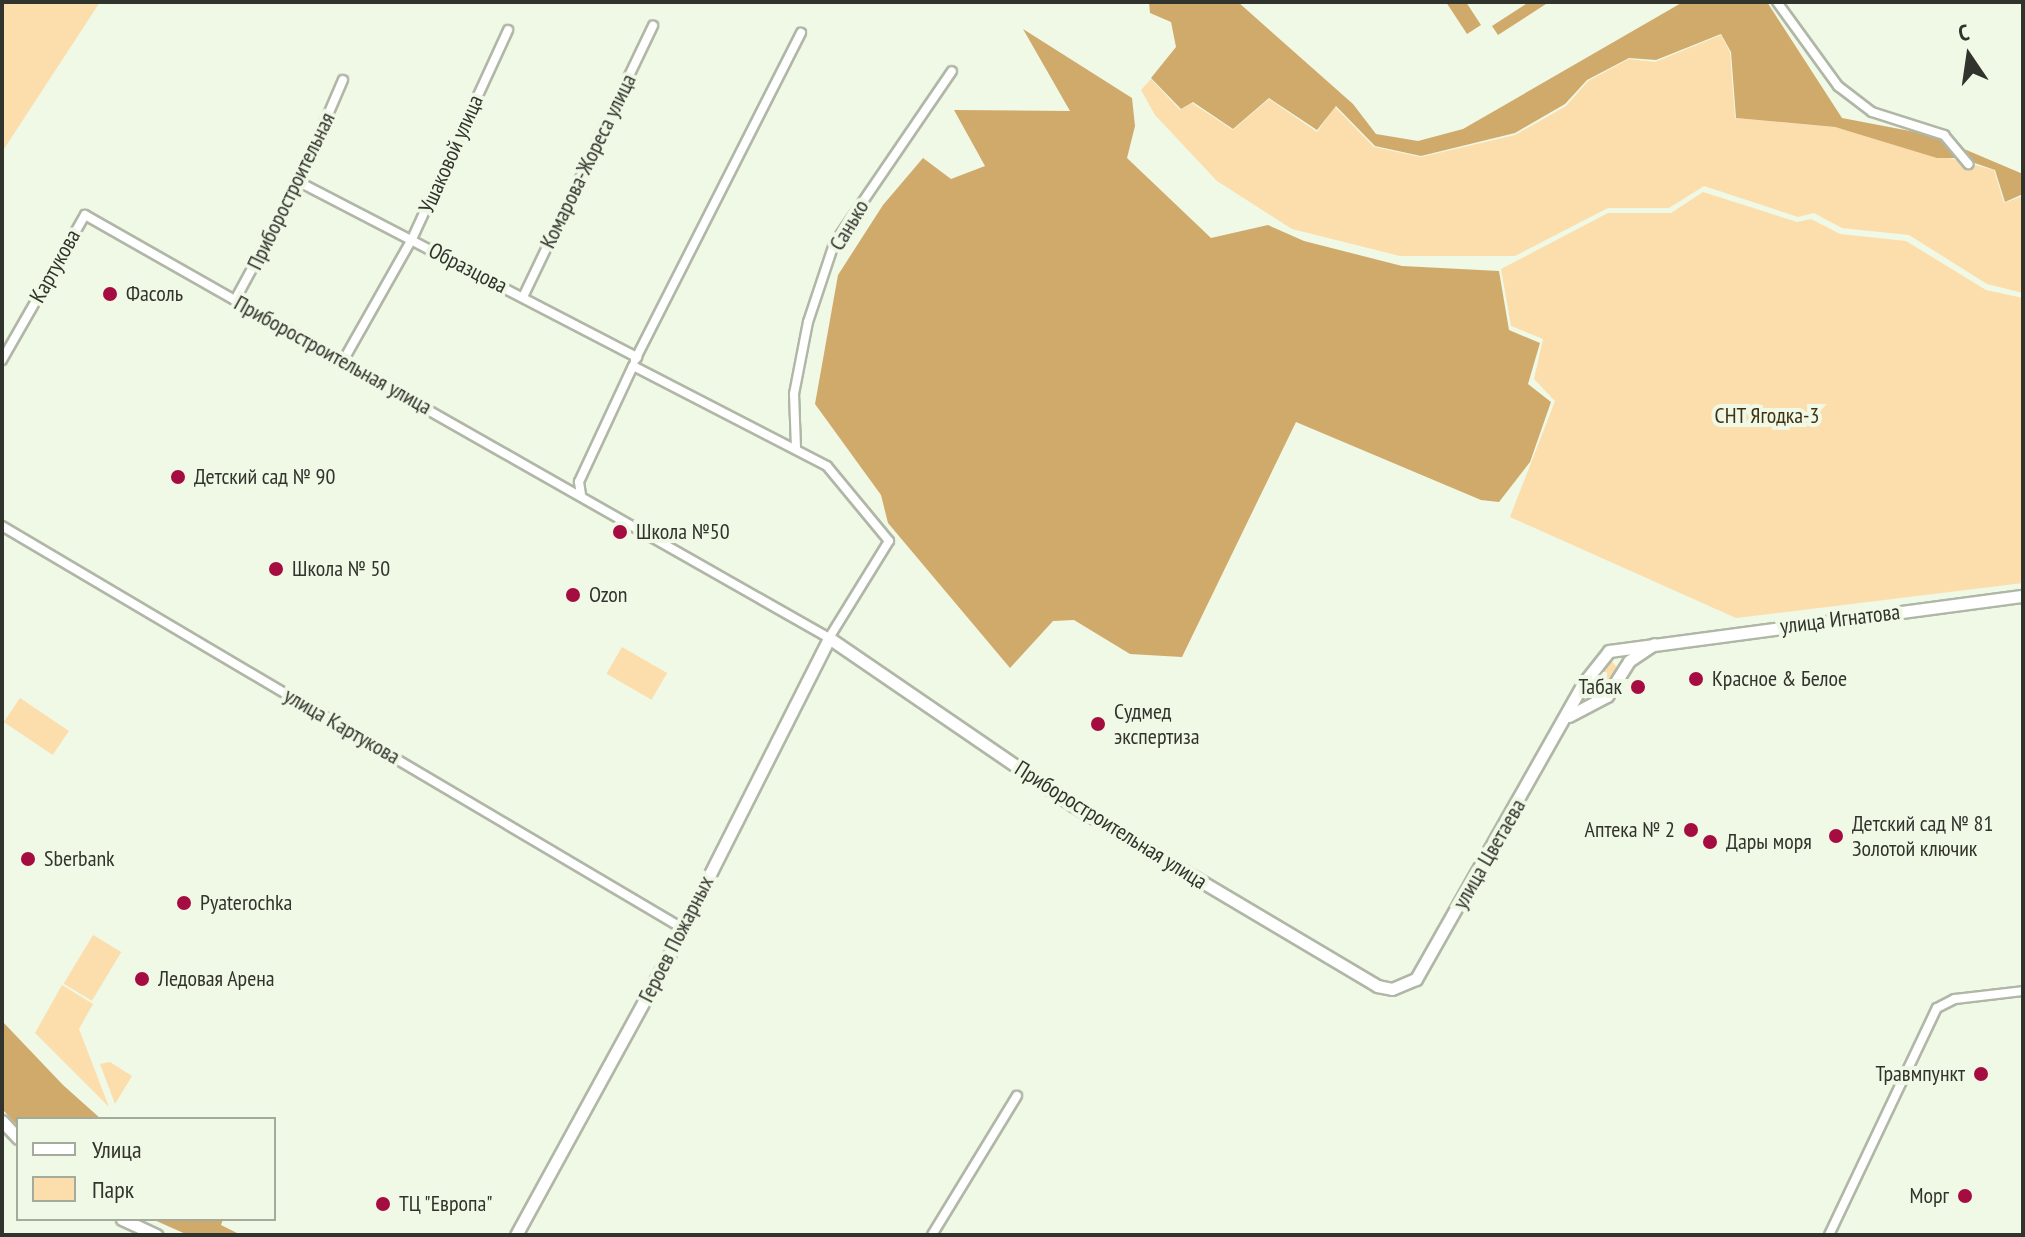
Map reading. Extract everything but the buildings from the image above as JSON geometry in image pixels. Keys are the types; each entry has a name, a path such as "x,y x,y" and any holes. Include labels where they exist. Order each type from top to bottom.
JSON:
{"main road":[{"name":"улица Игнатова","path":"1604,655 1623,645 2023,596"},
{"name":"Героев Пожарных","path":"516,1235 682,928 829,638"},
{"name":"Приборостроительная улица","path":"829,638 1103,824 1377,986 1403,985"},
{"name":"улица Игнатова","path":"1601,700 1629,661 1658,642"},
{"name":"улица Цветаева","path":"1403,985 1422,968 1569,716 1582,685 1604,655"},
{"path":"1569,716 1601,700"},
{"path":"2,1121 16,1136"},
{"path":"126,1221 153,1234"}],"street":[{"path":"1777,2 1838,86 1872,112 1944,135 1968,164"},
{"name":"Комарова-Жореса улица","path":"523,297 653,26"},
{"name":"Ушаковой улица","path":"343,361 412,239 508,30"},
{"path":"581,495 579,482 637,357 801,33"},
{"name":"Санько","path":"796,448 794,394 808,322 834,244 952,71"},
{"name":"Приборостроительная","path":"235,300 299,182 343,80"},
{"name":"Образцова","path":"299,182 637,357"},
{"name":"Приборостроительная улица","path":"85,215 829,638"},
{"name":"Картукова","path":"2,360 85,215"},
{"path":"633,366 827,466 889,541 829,638"},
{"name":"улица Картукова","path":"2,526 682,928"},
{"path":"1604,655 1617,656 1622,672"},
{"path":"1582,685 1587,698 1601,700"},
{"path":"1829,1235 1937,1008 1955,999 2023,991"},
{"path":"932,1235 1017,1096"}],"green space":[{"path":"2,2 100,2 2,152"},
{"path":"1721,35 1730,52 1735,118 1834,127 1994,170 2004,203 2023,196 2023,293 1987,284 1909,235 1842,228 1814,213 1798,217 1704,186 1669,208 1608,208 1515,256 1400,256 1292,229 1217,181 1155,115 1141,90 1151,79 1180,110 1192,103 1233,130 1269,99 1317,132 1335,107 1374,147 1421,157 1515,135 1566,106 1588,81 1629,59 1655,62"},
{"name":"СНТ Ягодка-3","path":"1703,192 1797,222 1811,219 1840,234 1906,241 1986,290 2023,298 2023,583 1736,618 1510,517 1555,401 1534,379 1543,339 1511,326 1501,269 1608,213 1671,213"},
{"path":"622,647 667,673 652,700 606,674"},
{"path":"1609,658 1619,670 1606,691 1593,694 1588,686"},
{"path":"20,698 69,731 53,755 4,722"},
{"path":"93,935 121,952 92,1001 64,984"},
{"path":"62,985 93,1004 79,1029 109,1107 35,1033"},
{"path":"110,1062 132,1076 115,1104 100,1064"}],"shaded area":[{"path":"1149,2 1238,2 1353,104 1376,134 1418,141 1463,129 1683,2 1767,2 1842,118 1931,135 2023,174 2023,194 2005,202 1995,170 1960,158 1937,158 1835,127 1736,118 1731,52 1721,34 1656,60 1629,58 1587,80 1565,104 1515,133 1421,156 1375,146 1336,106 1317,130 1269,98 1233,129 1193,102 1181,109 1151,78 1176,47 1171,22 1150,13"},
{"path":"1446,2 1466,2 1481,25 1467,34"},
{"path":"1529,2 1549,2 1498,35 1492,26"},
{"path":"1023,29 1132,98 1135,126 1127,158 1211,238 1268,225 1304,241 1402,266 1499,271 1509,330 1540,343 1528,384 1551,402 1530,462 1499,502 1481,500 1296,422 1182,657 1130,654 1074,620 1053,621 1010,668 888,523 881,495 815,404 838,275 883,205 923,158 951,179 985,166 954,110 1070,111"},
{"path":"2,1021 63,1085 99,1117 16,1117 16,1124 2,1109"},
{"path":"156,1221 222,1221 221,1225 241,1235 188,1235"}],"place":[{"name":"Фасоль","path":"110,294"},
{"name":"Детский сад № 90","path":"178,477"},
{"name":"Школа №50","path":"620,532"},
{"name":"Школа № 50","path":"276,569"},
{"name":"Ozon","path":"573,595"},
{"name":"Красное & Белое","path":"1696,679"},
{"name":"Табак","path":"1638,687"},
{"name":"Судмед экспертиза","path":"1098,724"},
{"name":"Аптека № 2","path":"1691,830"},
{"name":"Детский сад № 81 Золотой ключик","path":"1836,836"},
{"name":"Дары моря","path":"1710,842"},
{"name":"Sberbank","path":"28,859"},
{"name":"Pyaterochka","path":"184,903"},
{"name":"Ледовая Арена","path":"142,979"},
{"name":"Травмпункт","path":"1981,1074"},
{"name":"Морг","path":"1965,1196"},
{"name":"ТЦ \"Европа\"","path":"383,1204"}]}
